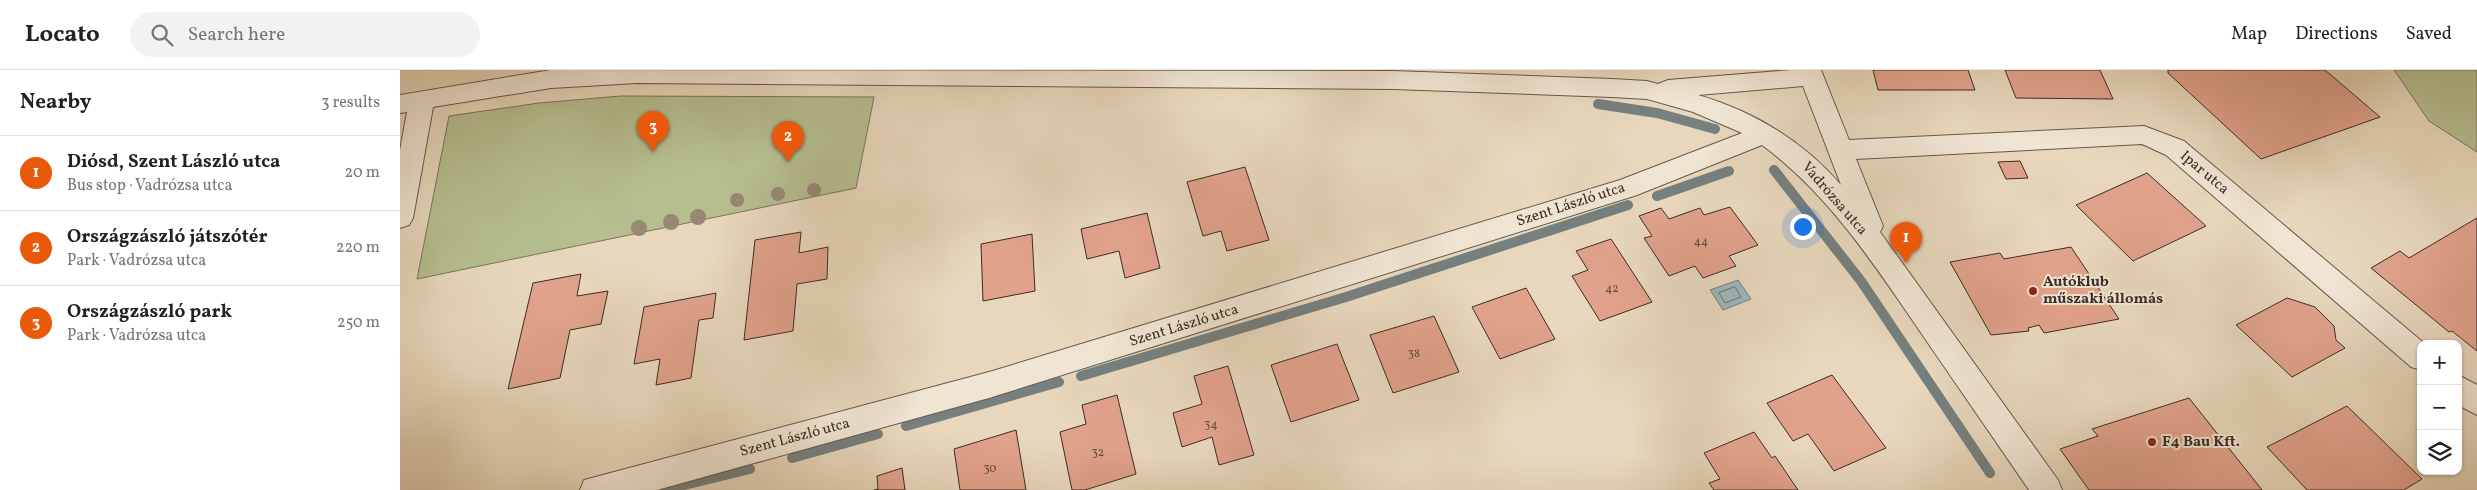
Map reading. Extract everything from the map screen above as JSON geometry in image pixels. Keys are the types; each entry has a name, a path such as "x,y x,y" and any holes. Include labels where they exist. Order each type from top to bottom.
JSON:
{"street":[{"name":"Vadrózsa utca","path":"411,102 551,79 637,74 1393,80 1647,90 1700,104 1734,118 1765,134 1799,159 1830,190 1881,253 2047,490"},
{"path":"1647,90 1771,76 1810,74 1881,253"},
{"path":"400,218 411,102"},
{"name":"Szent László utca","path":"594,490 653,477 980,387 1314,286 1628,188 1765,134"},
{"name":"Ipar utca","path":"1840,150 2144,135 2175,148 2417,355"},
{"path":"2462,391 2477,402"}],"green space":[{"path":"2394,70 2477,70 2477,152 2429,121"},
{"path":"621,96 874,97 856,188 417,279 449,116 539,103"}],"water":[{"path":"1738,280 1751,299 1723,310 1710,290"}],"building":[{"path":"1873,70 1968,70 1975,90 1878,90"},
{"path":"2005,70 2100,70 2113,99 2016,98"},
{"path":"2168,70 2325,70 2380,117 2261,159 2168,73"},
{"path":"2020,161 2028,178 2006,179 1998,162"},
{"path":"1245,167 1269,240 1227,251 1221,231 1203,236 1187,182"},
{"path":"2147,173 2206,226 2133,261 2076,205"},
{"path":"1730,207 1758,245 1729,256 1736,266 1703,278 1695,266 1669,276 1644,238 1652,236 1639,216 1661,208 1669,219 1700,208 1704,215"},
{"path":"1147,213 1160,268 1125,278 1119,251 1087,259 1081,229"},
{"path":"2477,218 2477,351 2452,331 2449,332 2371,268 2400,251 2409,258"},
{"path":"801,232 799,253 828,247 827,279 797,284 793,331 744,340 755,240"},
{"path":"1032,234 1035,291 983,301 981,244"},
{"path":"1611,239 1652,302 1600,321 1572,276 1588,270 1576,251"},
{"name":"Autóklub műszaki állomás","path":"2071,247 2119,319 2044,333 2039,325 2028,328 2029,331 1991,335 1950,262 2000,253 2004,259"},
{"path":"581,274 577,296 608,291 601,324 570,330 560,378 508,389 533,283"},
{"path":"1526,288 1555,339 1500,359 1472,307"},
{"path":"716,293 713,318 699,320 691,378 656,385 660,359 634,364 644,307"},
{"path":"2287,298 2315,307 2334,326 2336,340 2345,348 2292,377 2236,325"},
{"path":"1434,316 1459,372 1393,393 1370,335"},
{"path":"1337,344 1359,400 1291,422 1271,365"},
{"path":"1228,366 1254,455 1219,465 1212,437 1182,447 1173,413 1202,404 1194,376"},
{"path":"1832,375 1886,448 1834,471 1808,434 1793,441 1767,403"},
{"path":"1117,395 1136,474 1085,490 1072,490 1060,432 1086,424 1082,405"},
{"name":"F4 Bau Kft.","path":"2189,398 2262,490 2089,490 2060,449 2098,436 2092,429"},
{"path":"2347,406 2422,479 2404,490 2307,490 2267,447"},
{"path":"1016,430 1026,490 960,490 954,449"},
{"path":"1754,432 1772,458 1775,456 1798,490 1714,490 1709,483 1720,479 1704,453"},
{"path":"902,468 905,490 874,490 878,489 877,476"}],"waterway":[{"path":"1598,104 1657,113 1715,129"},
{"path":"1774,170 1861,281 1990,473"},
{"path":"1657,196 1729,171"},
{"path":"1081,376 1346,297 1628,205"},
{"path":"906,426 1059,382"},
{"path":"792,458 878,434"},
{"path":"663,490 750,469"}],"place":[{"name":"Országzászló park","path":"653,152"},
{"name":"Országzászló játszótér","path":"788,162"},
{"name":"Diósd, Szent László utca","path":"1906,263"},
{"name":"Autóklub műszaki állomás","path":"2033,291"},
{"name":"F4 Bau Kft.","path":"2152,442"}]}
